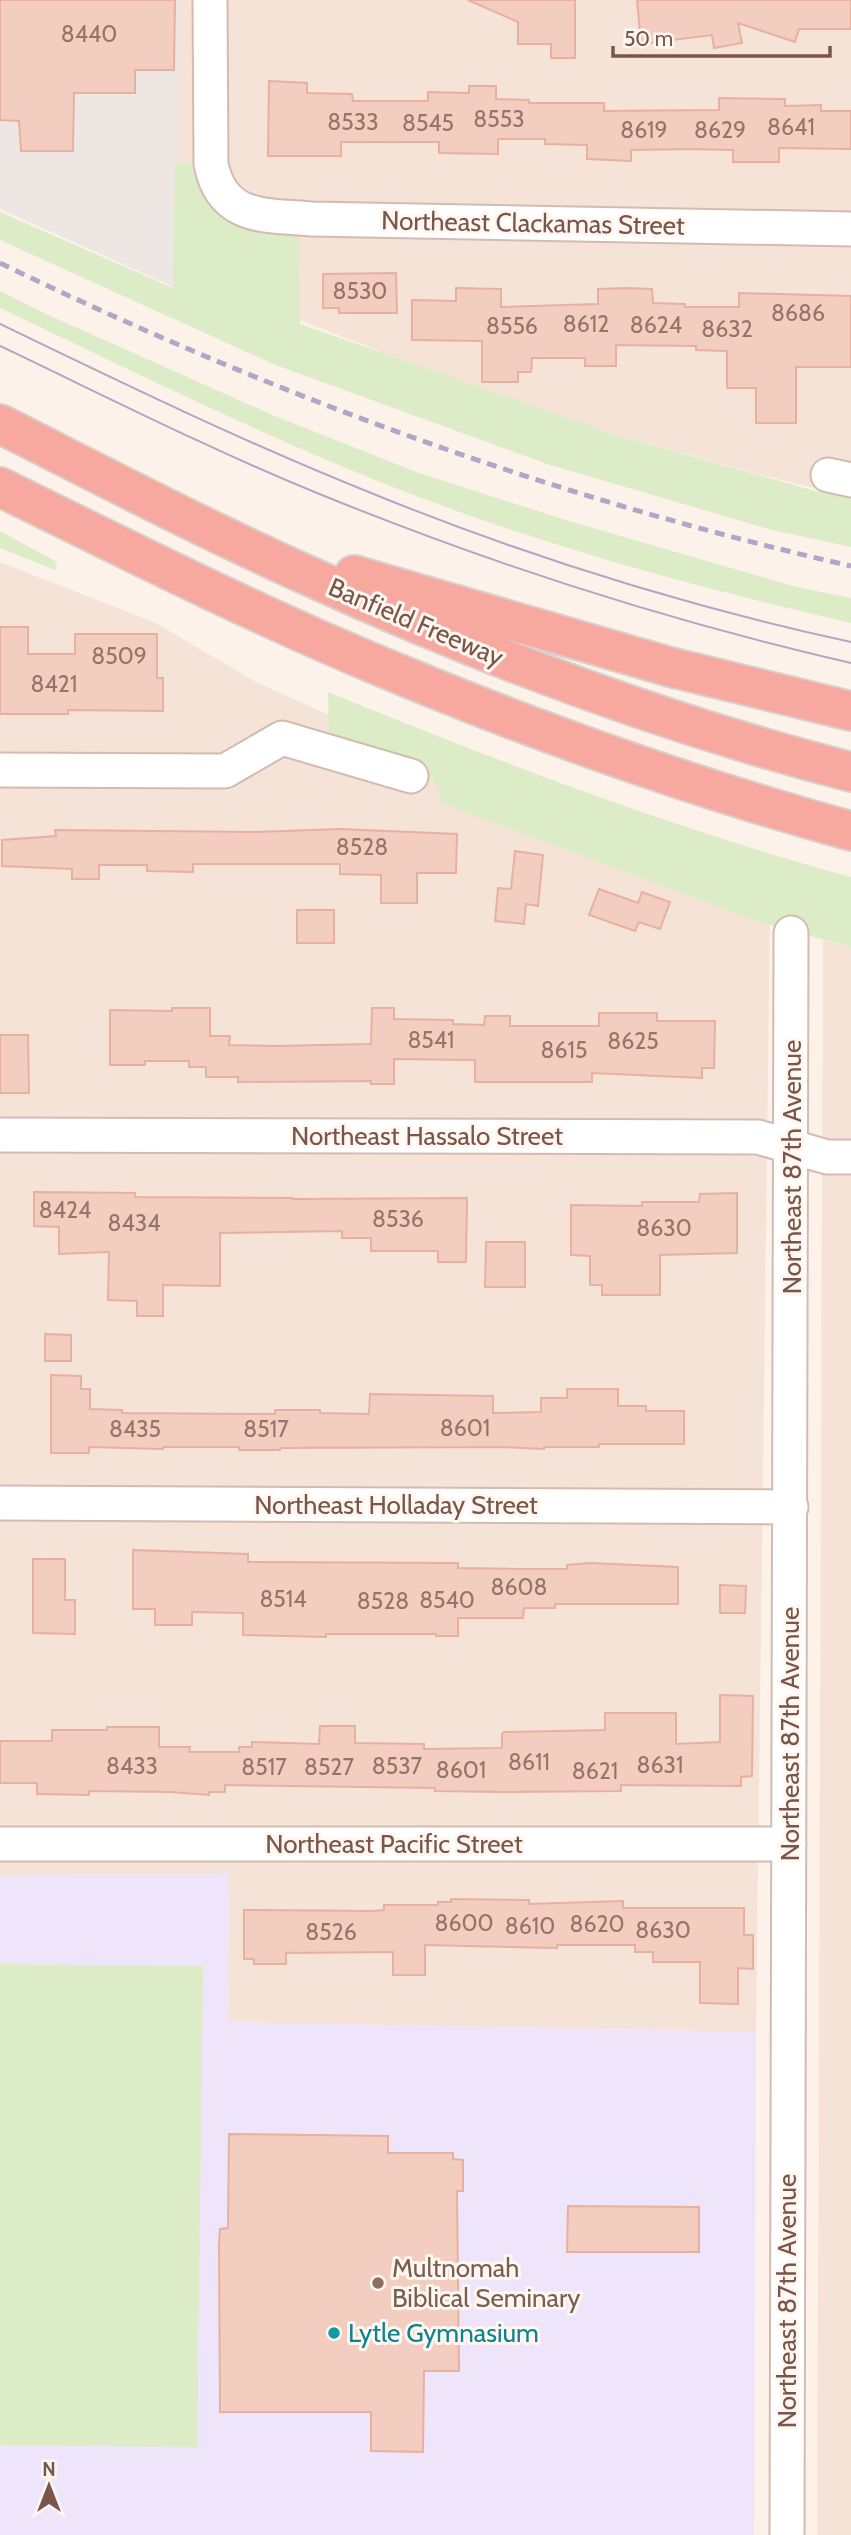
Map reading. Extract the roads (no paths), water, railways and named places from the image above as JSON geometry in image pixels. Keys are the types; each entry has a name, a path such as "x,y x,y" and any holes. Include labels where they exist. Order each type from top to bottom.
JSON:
{"highway":[{"name":"Banfield Freeway","path":"0,424 227,538 390,612 514,663 699,729 851,772"},
{"name":"Banfield Freeway","path":"0,487 273,619 444,692 680,780 851,831"},
{"path":"227,538 670,667 851,711"}],"street":[{"name":"Northeast Clackamas Street","path":"210,0 210,147 214,176 223,194 246,212 312,219 851,229"},
{"path":"0,770 225,771 282,738 411,776"},
{"name":"Northeast 87th Avenue","path":"787,2535 791,933"},
{"name":"Northeast Hassalo Street","path":"0,1135 758,1137 827,1157 851,1157"},
{"name":"Northeast Holladay Street","path":"0,1503 791,1507"},
{"name":"Northeast Pacific Street","path":"0,1844 789,1844"}],"tram line":[{"path":"0,324 233,434 434,518 610,579 730,613 851,642"},
{"path":"0,346 237,458 317,493 448,544 647,609 851,663"}],"railway":[{"path":"0,263 206,357 417,439 632,509 851,566"}],"place":[{"name":"Multnomah Biblical Seminary","path":"378,2283"},
{"name":"Lytle Gymnasium","path":"334,2333"}]}
